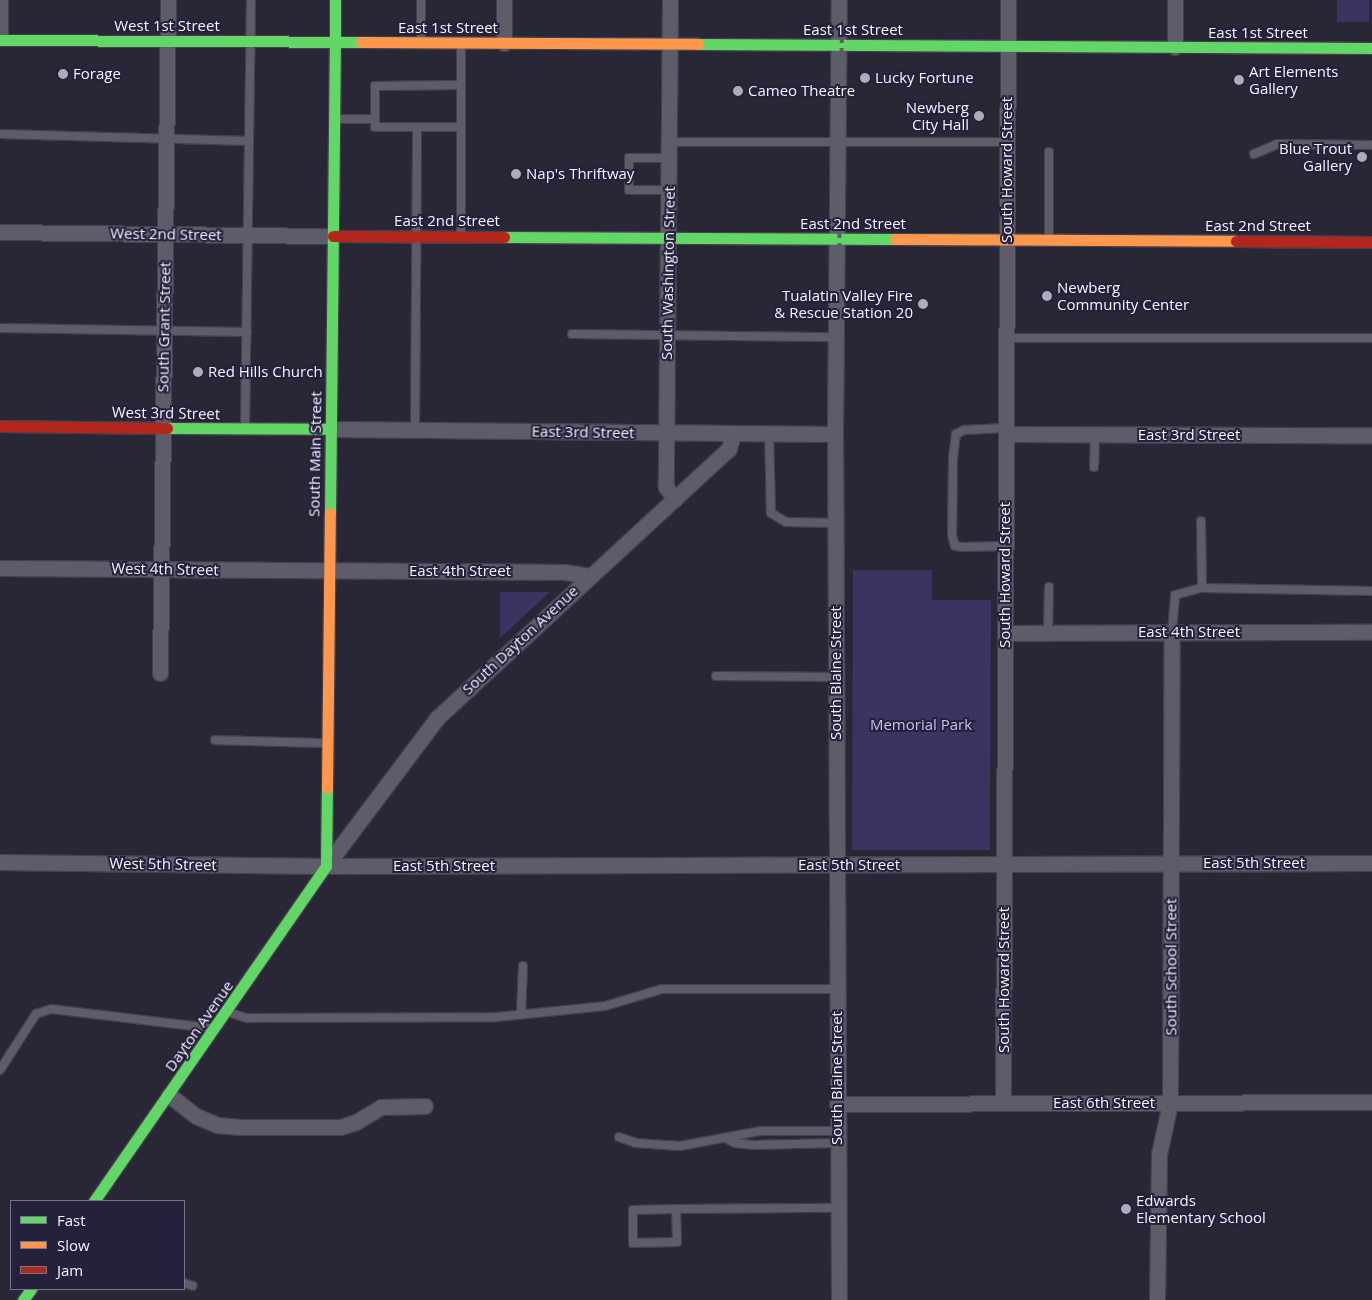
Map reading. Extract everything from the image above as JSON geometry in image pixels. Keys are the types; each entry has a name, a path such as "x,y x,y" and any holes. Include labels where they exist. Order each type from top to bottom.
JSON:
{"street":[{"path":"0,0 0,38"},
{"name":"South Grant Street","path":"160,673 168,0"},
{"name":"South Main Street","path":"326,866 335,0"},
{"path":"504,0 504,43"},
{"name":"South Washington Street","path":"670,0 666,487 675,499"},
{"name":"South Blaine Street","path":"839,0 835,337 839,1300"},
{"name":"South Howard Street","path":"1003,1103 1008,0"},
{"path":"1175,0 1175,47"},
{"name":"West 1st Street","path":"0,38 335,42"},
{"name":"East 1st Street","path":"335,42 1372,48"},
{"name":"West 2nd Street","path":"0,232 333,236"},
{"name":"East 2nd Street","path":"333,236 1372,242"},
{"name":"West 3rd Street","path":"0,426 331,429"},
{"name":"East 3rd Street","path":"331,429 835,434"},
{"name":"East 3rd Street","path":"1006,431 1095,434 1372,435"},
{"name":"South Dayton Avenue","path":"326,866 437,718 729,449 733,433"},
{"name":"West 4th Street","path":"0,568 329,571"},
{"name":"East 4th Street","path":"329,571 565,572 590,576"},
{"name":"South School Street","path":"1157,1300 1159,1154 1170,1103 1172,632"},
{"name":"East 4th Street","path":"1005,633 1372,632"},
{"name":"West 5th Street","path":"0,862 326,866"},
{"name":"East 5th Street","path":"326,866 1372,863"},
{"name":"Dayton Avenue","path":"95,1200 215,1029 326,866"},
{"path":"169,1095 196,1116 217,1125 238,1127 340,1127 356,1122 381,1107 425,1106"},
{"name":"East 6th Street","path":"837,1104 1372,1102"}],"lane":[{"path":"245,429 251,0"},
{"path":"421,0 421,42"},
{"path":"461,43 461,236"},
{"path":"461,85 375,86 375,127 461,127"},
{"path":"334,119 375,119"},
{"path":"415,430 418,127"},
{"path":"0,134 249,141"},
{"path":"669,142 1007,142"},
{"path":"1254,154 1277,144 1372,145"},
{"path":"1048,240 1049,152"},
{"path":"668,190 629,190 628,158 669,158"},
{"path":"0,328 247,332"},
{"path":"572,334 835,337"},
{"path":"1006,338 1372,338"},
{"path":"1006,431 964,430 956,434 952,458 952,535 956,546 1006,546"},
{"path":"769,433 770,513 786,522 835,523"},
{"path":"1094,467 1095,434"},
{"path":"1201,521 1202,588"},
{"path":"1048,633 1049,587"},
{"path":"1172,632 1174,595 1202,588 1372,591"},
{"path":"716,676 836,677"},
{"path":"215,740 327,743"},
{"path":"521,1014 523,966"},
{"path":"227,1011 247,1018 521,1014 605,1006 662,989 837,989"},
{"path":"0,1070 36,1014 51,1009 126,1016 215,1029"},
{"path":"619,1137 655,1146 725,1138 733,1134 760,1131 837,1137"},
{"path":"725,1138 735,1143 754,1145 837,1137"},
{"path":"676,1209 676,1242 633,1243 633,1210 676,1209 838,1208"},
{"path":"185,1283 193,1286"}],"green space":[{"path":"1337,0 1369,0 1369,22 1337,22"},
{"name":"Memorial Park","path":"853,570 932,570 932,600 991,600 990,850 852,850"},
{"path":"500,592 550,592 500,638"}],"railway":[{"path":"841,1300 837,433 842,0"}],"traffic: fast":[{"path":"335,0 335,42"},
{"path":"0,40 361,42"},
{"path":"330,513 335,42"},
{"path":"698,44 1372,48"},
{"path":"504,237 895,239"},
{"path":"167,428 331,429"},
{"path":"95,1200 326,866 327,788"},
{"path":"23,1300 30,1290"}],"traffic: slow":[{"path":"361,42 698,44"},
{"path":"895,239 1236,241"},
{"path":"327,788 330,513"}],"traffic: jam":[{"path":"333,236 504,237"},
{"path":"1236,241 1372,242"},
{"path":"0,426 167,428"}],"place":[{"name":"Forage","path":"63,74"},
{"name":"Lucky Fortune","path":"865,78"},
{"name":"Art Elements Gallery","path":"1239,80"},
{"name":"Cameo Theatre","path":"738,91"},
{"name":"Newberg City Hall","path":"979,116"},
{"name":"Blue Trout Gallery","path":"1362,157"},
{"name":"Nap's Thriftway","path":"516,174"},
{"name":"Newberg Community Center","path":"1047,296"},
{"name":"Tualatin Valley Fire & Rescue Station 20","path":"923,304"},
{"name":"Red Hills Church","path":"198,372"},
{"name":"Edwards Elementary School","path":"1126,1209"}]}
